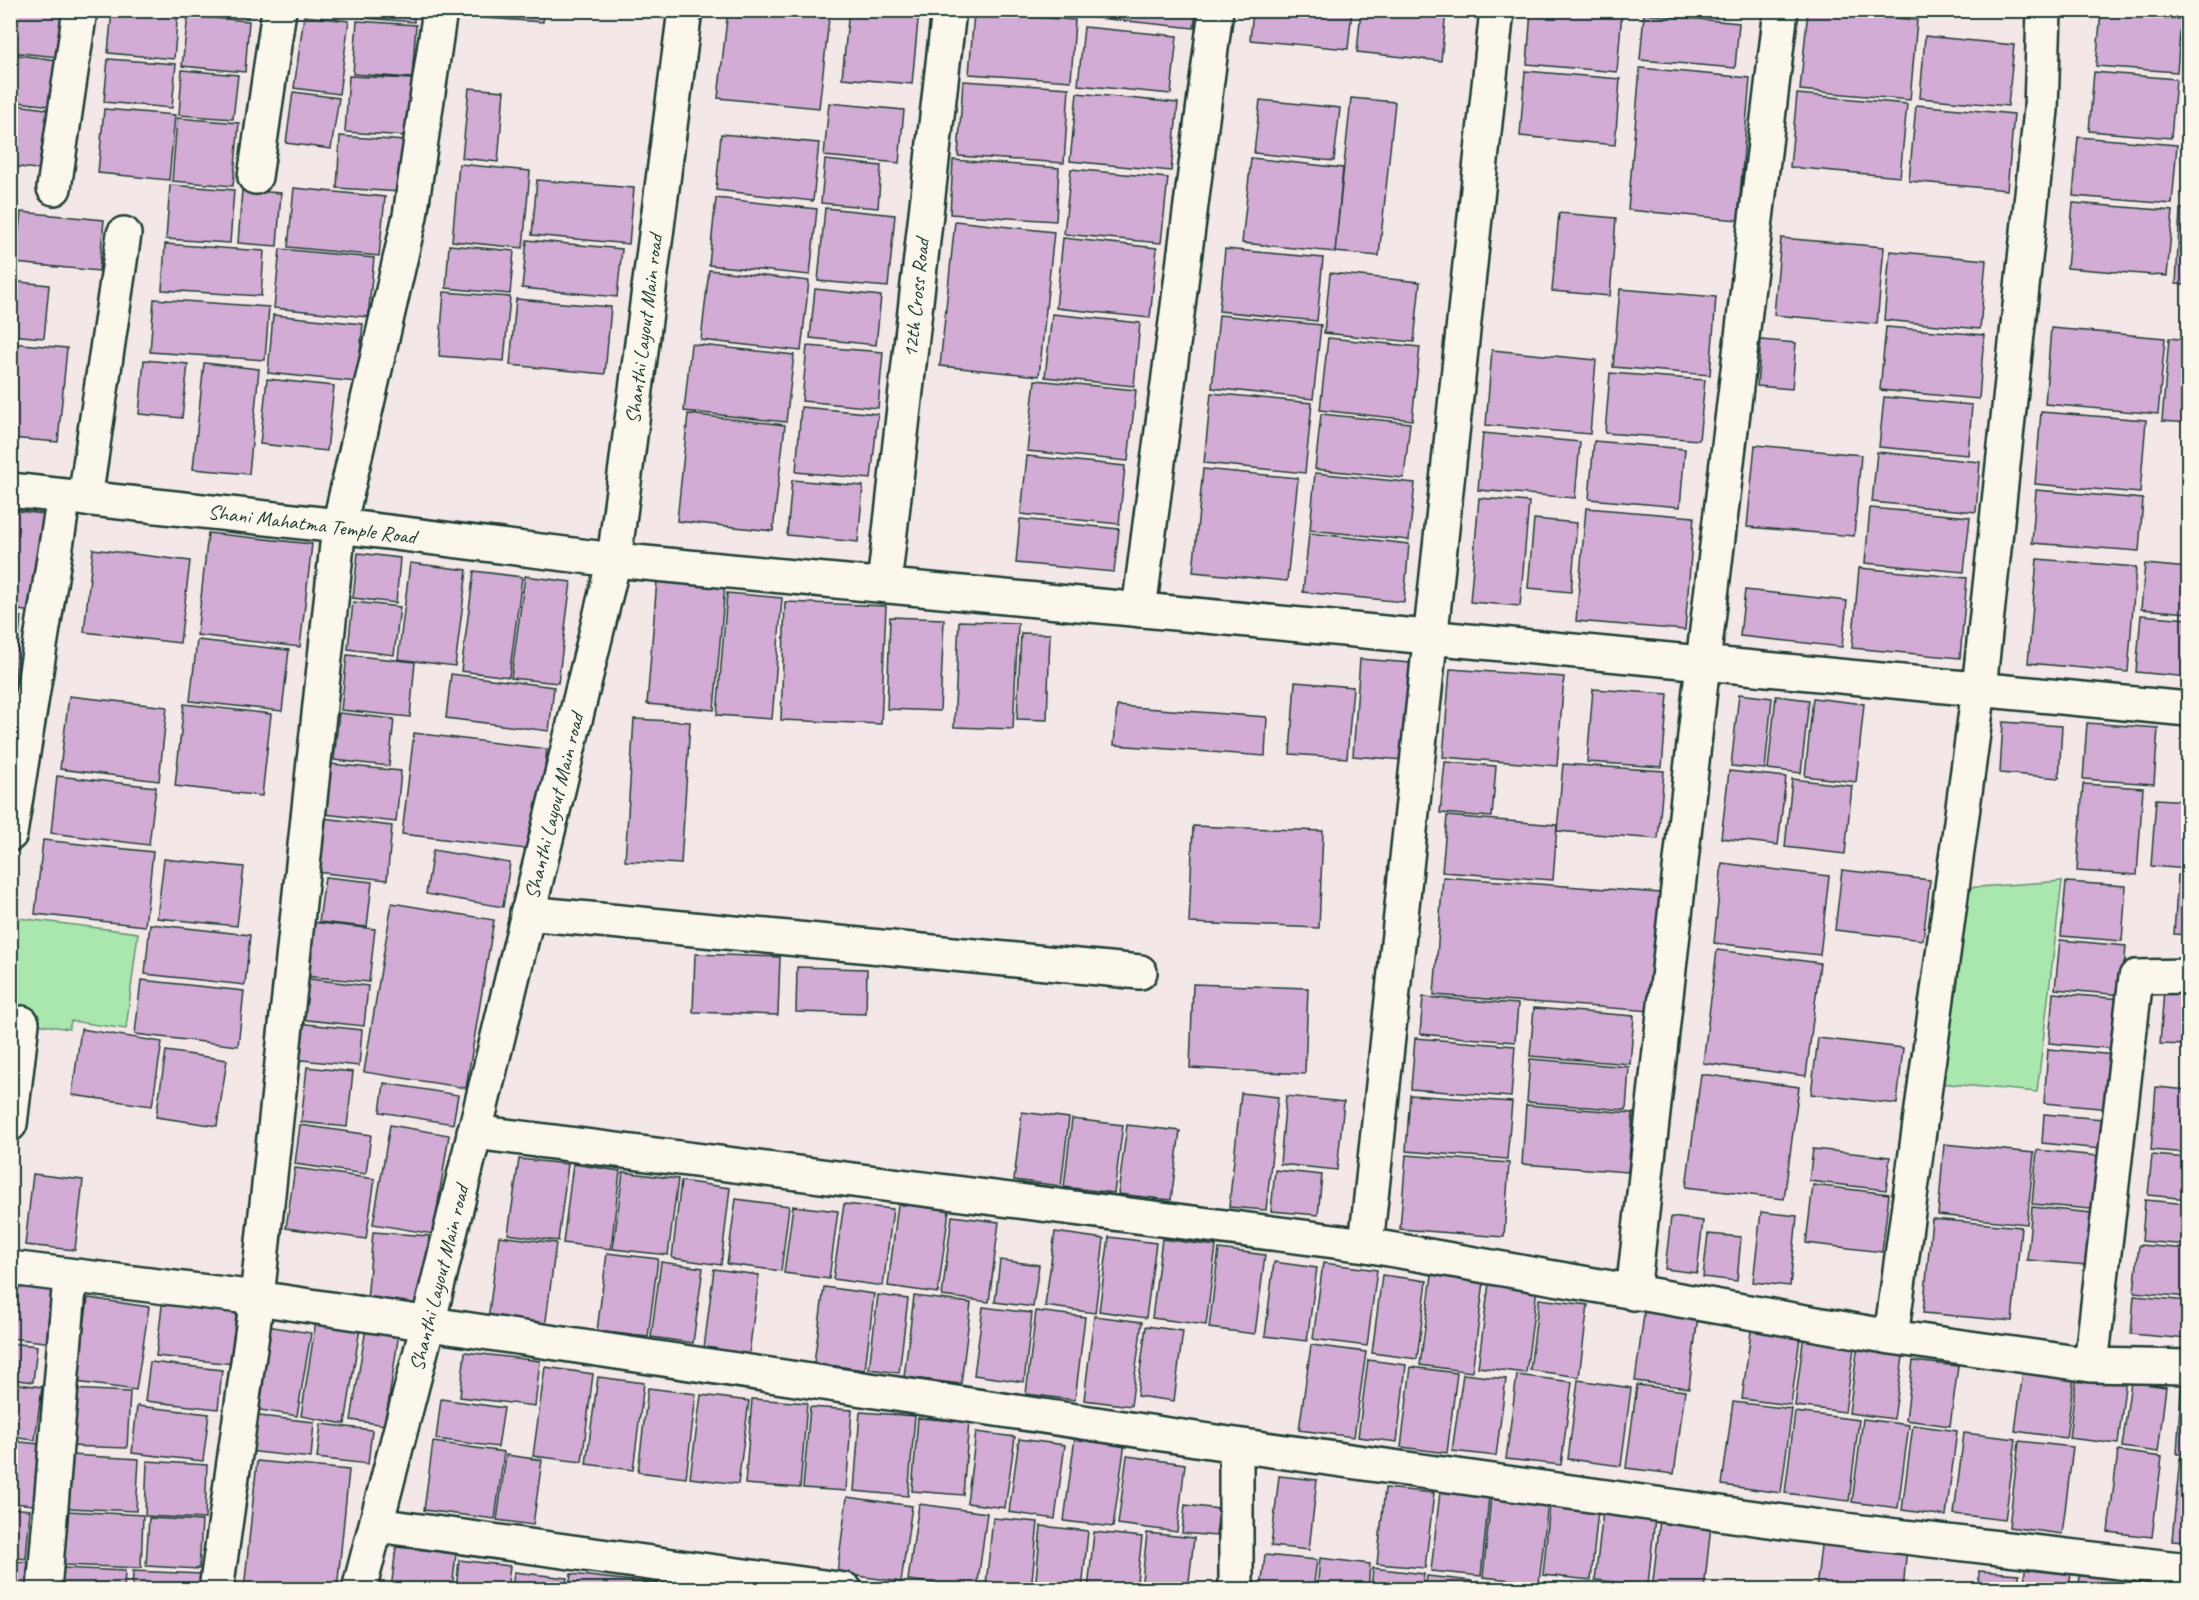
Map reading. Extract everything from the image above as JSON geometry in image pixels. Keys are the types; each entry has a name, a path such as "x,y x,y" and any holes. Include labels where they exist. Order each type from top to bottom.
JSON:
{"street":[{"path":"54,188 80,10"},
{"path":"255,177 279,10"},
{"path":"216,1590 257,1298 339,526 410,216 440,10"},
{"name":"Shanthi Layout Main road","path":"359,1590 428,1324 614,560 686,10"},
{"name":"12th Cross Road","path":"884,585 949,10"},
{"path":"1139,610 1216,10"},
{"path":"1366,1245 1497,10"},
{"path":"1633,1293 1703,663 1781,10"},
{"path":"1892,1337 1978,689 2041,110 2044,10"},
{"path":"10,834 124,234"},
{"name":"Shani Mahatma Temple Road","path":"10,490 339,526 614,560 2188,709"},
{"path":"528,913 1140,972"},
{"path":"2091,1365 2136,977 2188,976"},
{"path":"10,1124 22,1023"},
{"path":"474,1132 1366,1245 1892,1337 2091,1365 2188,1367"},
{"path":"10,1268 257,1298 1236,1445 1819,1527 2188,1570"},
{"path":"44,1590 70,1277"},
{"path":"1236,1445 1236,1590"},
{"path":"377,1525 845,1590"}],"green space":[{"path":"2062,881 2037,1092 1939,1083 1964,888"},
{"path":"10,917 138,933 126,1029 71,1021 69,1029 11,1020"}],"building":[{"path":"10,10 64,10 58,57 10,52"},
{"path":"112,10 178,10 174,59 108,53"},
{"path":"188,10 249,10 248,17"},
{"path":"364,10 414,10 414,22 364,18"},
{"path":"470,10 544,10 543,22 470,17"},
{"path":"728,10 830,10 819,108 718,98"},
{"path":"849,10 919,10 912,84 842,78"},
{"path":"1017,10 1074,10 1073,14"},
{"path":"1088,10 1196,10 1194,28 1088,17"},
{"path":"1253,10 1352,10 1348,49 1250,40"},
{"path":"1361,10 1446,10 1441,61 1357,52"},
{"path":"1531,10 1622,11 1617,72 1527,64"},
{"path":"1808,10 1917,20 1910,100 1800,90"},
{"path":"2101,12 2181,19 2177,72 2096,66"},
{"path":"974,13 1075,20 1071,81 969,74"},
{"path":"1644,14 1739,23 1735,68 1640,60"},
{"path":"188,16 249,21 245,72 182,66"},
{"path":"304,16 349,21 339,94 294,88"},
{"path":"357,21 416,25 412,78 353,74"},
{"path":"1084,27 1177,36 1171,94 1078,85"},
{"path":"1925,36 2014,45 2008,106 1920,98"},
{"path":"10,54 57,60 51,106 10,101"},
{"path":"108,59 176,64 172,108 104,102"},
{"path":"1640,68 1750,78 1738,220 1628,210"},
{"path":"182,70 238,75 233,119 179,115"},
{"path":"1525,71 1620,79 1615,145 1520,136"},
{"path":"2094,72 2176,79 2171,138 2089,131"},
{"path":"349,76 412,79 408,136 345,132"},
{"path":"963,81 1069,88 1064,163 958,156"},
{"path":"469,88 504,91 498,162 462,158"},
{"path":"293,92 339,98 331,149 286,143"},
{"path":"1077,93 1178,103 1171,171 1070,161"},
{"path":"1797,94 1907,104 1900,177 1790,167"},
{"path":"1351,98 1395,102 1379,256 1335,252"},
{"path":"1260,100 1340,108 1334,161 1254,153"},
{"path":"829,103 904,110 899,163 824,156"},
{"path":"10,104 53,110 46,170 10,166"},
{"path":"1916,105 2014,114 2007,190 1909,181"},
{"path":"104,109 175,115 169,180 98,173"},
{"path":"177,118 239,123 233,186 172,181"},
{"path":"721,134 819,143 813,201 716,190"},
{"path":"2188,134 2188,198 2184,198"},
{"path":"340,136 404,141 401,192 337,188"},
{"path":"2078,137 2177,145 2172,204 2073,196"},
{"path":"1251,158 1343,168 1335,252 1242,243"},
{"path":"825,160 881,166 878,208 821,203"},
{"path":"953,160 1059,168 1056,221 950,214"},
{"path":"459,164 530,171 523,248 452,241"},
{"path":"1071,169 1168,178 1161,243 1064,234"},
{"path":"537,180 634,188 629,244 532,235"},
{"path":"170,185 234,190 230,243 166,239"},
{"path":"294,188 385,197 379,256 288,247"},
{"path":"242,190 281,193 277,246 238,243"},
{"path":"716,198 817,209 810,275 709,265"},
{"path":"2073,203 2173,211 2167,276 2067,268"},
{"path":"825,208 895,215 888,287 818,281"},
{"path":"2180,209 2188,209 2188,285 2176,284"},
{"path":"21,212 104,220 99,271 15,263"},
{"path":"1559,213 1616,218 1610,296 1552,291"},
{"path":"955,221 1054,232 1039,376 940,366"},
{"path":"1063,238 1157,248 1150,318 1056,308"},
{"path":"1781,238 1884,247 1877,324 1774,315"},
{"path":"527,240 622,249 617,297 522,288"},
{"path":"165,244 264,251 261,296 162,290"},
{"path":"449,245 514,251 510,294 446,288"},
{"path":"280,249 374,258 368,317 274,308"},
{"path":"1225,249 1323,258 1317,321 1219,311"},
{"path":"1890,251 1986,260 1980,329 1884,320"},
{"path":"709,270 809,281 801,351 701,340"},
{"path":"1330,273 1420,282 1414,342 1324,333"},
{"path":"10,281 49,285 44,338 10,335"},
{"path":"815,289 881,296 876,345 810,338"},
{"path":"1620,289 1716,297 1710,375 1613,367"},
{"path":"444,292 510,297 504,361 439,356"},
{"path":"154,299 269,307 265,360 150,352"},
{"path":"516,299 611,307 605,374 510,365"},
{"path":"1052,314 1140,323 1134,386 1045,377"},
{"path":"273,315 363,324 357,382 268,373"},
{"path":"1219,315 1321,325 1313,399 1212,388"},
{"path":"1886,327 1984,335 1979,399 1880,390"},
{"path":"2051,328 2165,338 2158,414 2045,404"},
{"path":"1328,338 1420,347 1412,420 1320,410"},
{"path":"2169,338 2188,340 2188,423 2162,421"},
{"path":"1761,340 1796,343 1792,389 1757,386"},
{"path":"10,343 67,348 58,442 10,438"},
{"path":"691,344 794,355 786,422 684,411"},
{"path":"807,346 883,352 878,408 802,401"},
{"path":"1492,350 1596,360 1590,434 1486,425"},
{"path":"144,360 188,364 182,418 139,414"},
{"path":"204,363 259,369 249,474 193,469"},
{"path":"1610,373 1705,380 1699,440 1605,433"},
{"path":"267,379 334,386 327,451 260,444"},
{"path":"1035,380 1136,390 1128,461 1027,451"},
{"path":"1211,393 1312,403 1305,473 1204,463"},
{"path":"1884,397 1972,405 1968,455 1879,447"},
{"path":"801,407 878,414 871,479 796,472"},
{"path":"2041,412 2146,420 2140,493 2035,484"},
{"path":"688,414 785,425 773,531 677,521"},
{"path":"1321,414 1410,423 1404,478 1315,469"},
{"path":"1483,433 1580,442 1575,498 1478,490"},
{"path":"1594,441 1685,449 1680,507 1589,499"},
{"path":"1755,445 1861,455 1854,536 1747,527"},
{"path":"1877,452 1980,462 1976,512 1872,502"},
{"path":"1027,456 1125,466 1119,524 1021,514"},
{"path":"1203,469 1298,478 1287,581 1193,572"},
{"path":"1315,473 1415,483 1409,540 1310,530"},
{"path":"792,480 863,486 858,542 787,535"},
{"path":"2036,490 2143,499 2139,551 2032,543"},
{"path":"1479,498 1529,502 1520,606 1470,602"},
{"path":"1586,508 1694,517 1685,630 1576,621"},
{"path":"1870,508 1970,517 1964,572 1865,563"},
{"path":"10,510 44,514 33,612 10,609"},
{"path":"1020,519 1119,529 1114,572 1016,563"},
{"path":"1534,519 1577,523 1571,592 1528,588"},
{"path":"208,533 312,544 300,647 197,635"},
{"path":"1309,533 1409,544 1404,602 1303,592"},
{"path":"93,549 190,561 180,643 84,632"},
{"path":"358,553 400,558 396,603 353,598"},
{"path":"2037,559 2136,567 2128,672 2028,663"},
{"path":"410,563 467,570 455,666 398,659"},
{"path":"2145,564 2188,568 2188,613 2141,609"},
{"path":"1859,568 1967,578 1960,658 1852,648"},
{"path":"474,571 522,577 509,677 461,671"},
{"path":"525,576 571,582 558,683 511,678"},
{"path":"657,580 725,585 714,710 647,704"},
{"path":"1745,590 1847,601 1842,647 1740,636"},
{"path":"727,593 782,598 772,719 717,715"},
{"path":"353,602 400,607 394,655 348,649"},
{"path":"785,602 886,606 881,724 781,720"},
{"path":"2141,615 2188,619 2188,677 2136,672"},
{"path":"10,616 21,617 14,687 10,687"},
{"path":"890,617 944,619 940,711 887,709"},
{"path":"959,621 1018,623 1013,729 954,727"},
{"path":"1021,633 1050,634 1047,720 1017,719"},
{"path":"197,640 289,650 282,711 190,701"},
{"path":"347,655 415,662 410,717 341,710"},
{"path":"1360,659 1411,663 1404,760 1353,756"},
{"path":"1450,669 1564,677 1557,766 1443,757"},
{"path":"451,674 554,687 549,731 446,718"},
{"path":"1295,682 1353,687 1347,758 1290,754"},
{"path":"1593,689 1668,694 1662,767 1587,762"},
{"path":"1739,694 1772,698 1765,769 1731,766"},
{"path":"69,696 167,707 159,781 60,769"},
{"path":"1776,696 1809,700 1801,773 1768,769"},
{"path":"1813,698 1864,704 1856,782 1805,776"},
{"path":"184,704 271,714 262,796 175,786"},
{"path":"1117,706 1267,717 1265,756 1114,745"},
{"path":"339,713 394,719 389,766 334,760"},
{"path":"634,719 690,722 681,864 625,861"},
{"path":"2003,722 2062,726 2059,778 2000,773"},
{"path":"2087,723 2158,728 2154,784 2083,779"},
{"path":"414,733 547,749 535,850 402,834"},
{"path":"1445,762 1496,766 1492,817 1440,813"},
{"path":"330,764 401,771 396,822 324,814"},
{"path":"1563,764 1664,771 1658,839 1557,831"},
{"path":"1729,771 1786,777 1778,845 1721,838"},
{"path":"57,776 156,787 149,845 51,833"},
{"path":"1792,779 1852,786 1845,854 1785,847"},
{"path":"2083,784 2143,788 2137,875 2077,871"},
{"path":"2156,799 2188,801 2188,869 2151,866"},
{"path":"1447,816 1557,825 1553,880 1442,872"},
{"path":"322,818 392,826 387,880 316,872"},
{"path":"1193,826 1323,831 1319,928 1189,923"},
{"path":"43,840 153,852 145,926 35,914"},
{"path":"433,850 510,863 503,907 426,894"},
{"path":"164,859 244,867 237,926 157,918"},
{"path":"1722,863 1829,876 1820,955 1714,943"},
{"path":"1842,870 1930,880 1923,940 1835,930"},
{"path":"2178,875 2188,875 2188,935 2174,934"},
{"path":"325,877 372,882 367,927 319,922"},
{"path":"1443,877 1661,893 1652,1011 1434,995"},
{"path":"2066,882 2126,886 2122,941 2061,936"},
{"path":"392,903 494,920 466,1088 364,1072"},
{"path":"311,922 375,929 369,982 304,976"},
{"path":"150,924 250,935 245,985 145,974"},
{"path":"2060,940 2126,946 2122,995 2055,989"},
{"path":"1717,950 1820,963 1806,1076 1703,1063"},
{"path":"695,954 780,957 778,1015 693,1012"},
{"path":"797,967 867,969 866,1014 796,1012"},
{"path":"302,978 368,986 364,1026 298,1019"},
{"path":"141,980 244,991 238,1046 135,1034"},
{"path":"1193,984 1308,988 1305,1074 1190,1068"},
{"path":"2164,989 2188,990 2188,1045 2160,1044"},
{"path":"2053,993 2122,999 2118,1049 2049,1043"},
{"path":"1423,997 1518,1004 1515,1042 1420,1034"},
{"path":"1534,1008 1634,1016 1630,1064 1530,1056"},
{"path":"297,1023 362,1030 359,1066 293,1059"},
{"path":"81,1029 162,1042 152,1106 72,1095"},
{"path":"1415,1038 1515,1046 1511,1097 1411,1089"},
{"path":"1818,1038 1903,1048 1897,1104 1811,1094"},
{"path":"2048,1049 2115,1055 2110,1109 2044,1103"},
{"path":"166,1051 227,1060 217,1126 156,1117"},
{"path":"1530,1059 1629,1067 1626,1110 1527,1102"},
{"path":"307,1067 353,1072 347,1127 301,1122"},
{"path":"1701,1074 1799,1087 1784,1199 1686,1187"},
{"path":"384,1083 458,1095 453,1124 380,1112"},
{"path":"2156,1087 2188,1090 2188,1153 2151,1150"},
{"path":"1241,1093 1278,1097 1266,1210 1229,1207"},
{"path":"1410,1095 1512,1102 1507,1159 1406,1151"},
{"path":"1286,1096 1344,1102 1337,1170 1280,1164"},
{"path":"1526,1105 1633,1113 1628,1172 1522,1164"},
{"path":"1022,1112 1069,1118 1061,1186 1014,1180"},
{"path":"2044,1114 2103,1119 2100,1149 2042,1143"},
{"path":"1072,1119 1123,1125 1114,1193 1064,1187"},
{"path":"300,1125 371,1135 366,1174 295,1164"},
{"path":"390,1125 449,1135 433,1234 373,1224"},
{"path":"1127,1125 1180,1131 1171,1200 1118,1194"},
{"path":"1944,1144 2034,1153 2027,1224 1938,1215"},
{"path":"1813,1149 1890,1157 1886,1190 1809,1181"},
{"path":"2037,1150 2108,1157 2103,1210 2032,1204"},
{"path":"1406,1155 1509,1163 1504,1237 1400,1229"},
{"path":"2152,1155 2188,1158 2188,1199 2148,1195"},
{"path":"519,1159 568,1164 558,1241 508,1234"},
{"path":"573,1164 620,1171 611,1249 563,1243"},
{"path":"295,1168 375,1179 366,1239 286,1228"},
{"path":"1275,1170 1322,1175 1318,1215 1271,1211"},
{"path":"623,1172 678,1179 668,1255 613,1249"},
{"path":"33,1174 83,1180 75,1250 25,1245"},
{"path":"681,1181 730,1188 721,1265 672,1258"},
{"path":"1813,1185 1889,1194 1882,1252 1806,1243"},
{"path":"736,1199 789,1206 781,1271 727,1264"},
{"path":"2145,1200 2188,1204 2188,1245 2142,1241"},
{"path":"844,1204 893,1209 883,1286 833,1279"},
{"path":"898,1204 949,1210 938,1293 888,1286"},
{"path":"793,1206 838,1211 829,1279 784,1273"},
{"path":"2032,1207 2092,1213 2087,1265 2027,1260"},
{"path":"1761,1212 1797,1216 1790,1286 1753,1282"},
{"path":"952,1216 999,1222 989,1302 942,1296"},
{"path":"1671,1217 1703,1221 1697,1273 1665,1269"},
{"path":"1932,1219 2021,1227 2012,1321 1923,1313"},
{"path":"373,1232 429,1236 423,1305 367,1301"},
{"path":"1055,1232 1104,1239 1095,1313 1045,1306"},
{"path":"1708,1234 1741,1237 1737,1281 1703,1277"},
{"path":"499,1236 556,1243 545,1328 488,1320"},
{"path":"1109,1237 1156,1243 1146,1318 1099,1311"},
{"path":"1162,1239 1216,1246 1206,1325 1152,1318"},
{"path":"2139,1245 2188,1249 2188,1297 2134,1292"},
{"path":"1219,1249 1265,1255 1255,1334 1209,1328"},
{"path":"607,1253 658,1259 648,1337 597,1331"},
{"path":"1000,1260 1039,1265 1033,1307 995,1302"},
{"path":"661,1262 703,1268 693,1343 651,1337"},
{"path":"1274,1262 1317,1268 1307,1341 1265,1336"},
{"path":"1323,1263 1377,1270 1367,1346 1313,1339"},
{"path":"714,1269 759,1275 749,1354 704,1348"},
{"path":"1382,1275 1427,1281 1417,1359 1372,1353"},
{"path":"1432,1275 1484,1282 1472,1372 1420,1365"},
{"path":"10,1278 60,1284 53,1343 10,1338"},
{"path":"1489,1283 1537,1289 1526,1373 1478,1367"},
{"path":"824,1287 874,1294 865,1370 814,1363"},
{"path":"878,1295 908,1299 899,1373 869,1369"},
{"path":"914,1296 971,1303 961,1384 904,1377"},
{"path":"2134,1296 2188,1301 2188,1339 2131,1334"},
{"path":"88,1298 149,1307 136,1390 76,1382"},
{"path":"163,1298 241,1306 234,1364 156,1356"},
{"path":"1539,1299 1588,1305 1579,1377 1530,1370"},
{"path":"983,1307 1032,1313 1024,1382 974,1375"},
{"path":"1645,1307 1698,1315 1689,1388 1635,1381"},
{"path":"1036,1311 1085,1317 1075,1400 1026,1394"},
{"path":"1094,1316 1142,1322 1131,1406 1084,1400"},
{"path":"316,1321 360,1328 345,1424 301,1416"},
{"path":"267,1326 311,1333 297,1416 254,1409"},
{"path":"1146,1326 1183,1331 1174,1401 1137,1396"},
{"path":"366,1328 399,1333 385,1425 351,1420"},
{"path":"1751,1331 1800,1337 1791,1405 1742,1399"},
{"path":"1804,1334 1855,1341 1845,1412 1795,1406"},
{"path":"10,1343 37,1346 33,1382 10,1379"},
{"path":"1858,1344 1904,1350 1894,1419 1849,1413"},
{"path":"1311,1345 1366,1352 1354,1437 1299,1430"},
{"path":"465,1352 540,1361 535,1406 460,1397"},
{"path":"1368,1360 1406,1365 1397,1442 1358,1437"},
{"path":"1913,1361 1958,1366 1950,1426 1906,1420"},
{"path":"150,1362 222,1370 218,1409 145,1401"},
{"path":"545,1367 593,1374 582,1462 533,1456"},
{"path":"1411,1367 1457,1373 1447,1453 1401,1447"},
{"path":"2023,1371 2074,1377 2066,1438 2015,1431"},
{"path":"2077,1372 2126,1378 2118,1444 2069,1438"},
{"path":"1463,1374 1506,1379 1496,1456 1452,1451"},
{"path":"1517,1375 1572,1382 1561,1465 1506,1459"},
{"path":"598,1377 644,1383 633,1470 586,1464"},
{"path":"1578,1380 1631,1388 1621,1466 1568,1459"},
{"path":"2131,1382 2166,1387 2158,1452 2122,1447"},
{"path":"10,1383 42,1387 35,1440 10,1437"},
{"path":"1637,1385 1685,1391 1674,1474 1626,1468"},
{"path":"648,1388 696,1394 686,1478 638,1472"},
{"path":"2181,1388 2188,1389 2188,1454 2177,1454"},
{"path":"69,1389 130,1392 127,1448 67,1446"},
{"path":"701,1395 749,1401 738,1484 690,1478"},
{"path":"441,1399 504,1408 498,1447 436,1439"},
{"path":"752,1399 807,1403 800,1488 745,1484"},
{"path":"1733,1402 1792,1409 1781,1493 1722,1485"},
{"path":"137,1406 209,1414 203,1461 132,1453"},
{"path":"810,1407 852,1410 846,1491 803,1488"},
{"path":"860,1412 915,1416 908,1496 854,1491"},
{"path":"1795,1412 1859,1420 1849,1501 1785,1493"},
{"path":"250,1415 314,1422 311,1458 246,1451"},
{"path":"918,1418 969,1422 963,1495 912,1491"},
{"path":"1863,1419 1909,1425 1898,1508 1852,1502"},
{"path":"321,1424 372,1430 368,1464 317,1458"},
{"path":"1913,1425 1957,1431 1946,1516 1902,1510"},
{"path":"976,1432 1015,1437 1005,1508 967,1503"},
{"path":"1964,1433 2016,1439 2005,1520 1954,1514"},
{"path":"1075,1437 1125,1443 1113,1527 1064,1521"},
{"path":"1019,1439 1065,1445 1055,1519 1009,1512"},
{"path":"10,1441 40,1444 35,1505 10,1503"},
{"path":"2019,1441 2073,1447 2062,1534 2009,1527"},
{"path":"433,1442 504,1452 495,1519 424,1510"},
{"path":"2118,1451 2162,1457 2152,1537 2108,1532"},
{"path":"70,1455 139,1459 136,1511 68,1508"},
{"path":"506,1455 542,1460 533,1525 497,1520"},
{"path":"1127,1456 1185,1464 1177,1532 1118,1524"},
{"path":"2180,1458 2188,1459 2188,1541 2172,1540"},
{"path":"147,1461 207,1465 205,1519 145,1516"},
{"path":"257,1461 349,1470 337,1590 244,1590"},
{"path":"1279,1476 1317,1480 1309,1550 1271,1546"},
{"path":"1385,1488 1434,1493 1425,1568 1377,1564"},
{"path":"1440,1492 1489,1497 1481,1576 1431,1571"},
{"path":"847,1497 912,1506 901,1582 837,1573"},
{"path":"1491,1497 1548,1503 1539,1583 1483,1577"},
{"path":"919,1504 987,1513 977,1589 908,1580"},
{"path":"1550,1504 1598,1510 1591,1580 1543,1575"},
{"path":"1185,1505 1219,1509 1216,1536 1182,1533"},
{"path":"10,1508 30,1510 26,1559 10,1557"},
{"path":"66,1511 143,1515 141,1568 63,1565"},
{"path":"1603,1512 1655,1517 1648,1585 1595,1580"},
{"path":"149,1518 202,1521 199,1569 146,1566"},
{"path":"993,1518 1038,1522 1031,1589 986,1585"},
{"path":"1660,1519 1711,1525 1704,1590 1652,1590"},
{"path":"1041,1526 1088,1531 1082,1590 1035,1590"},
{"path":"1094,1532 1142,1537 1136,1590 1088,1590"},
{"path":"1147,1533 1194,1538 1188,1590 1141,1590"},
{"path":"1822,1537 1907,1546 1903,1590 1816,1590"},
{"path":"396,1547 456,1553 452,1590 391,1590"},
{"path":"1265,1555 1317,1560 1313,1590 1261,1590"},
{"path":"1320,1558 1370,1564 1368,1590 1317,1590"},
{"path":"459,1560 510,1566 507,1590 456,1590"},
{"path":"10,1561 28,1562 25,1590 10,1590"},
{"path":"61,1568 125,1571 124,1590 60,1590"},
{"path":"1373,1568 1424,1574 1422,1590 1371,1590"},
{"path":"2025,1569 2071,1573 2069,1590 2024,1590"},
{"path":"133,1571 202,1574 202,1590 132,1590"},
{"path":"1979,1571 2019,1574 2018,1590 1978,1590"},
{"path":"2080,1571 2167,1576 2166,1590 2079,1590"},
{"path":"514,1572 567,1578 565,1590 512,1590"},
{"path":"571,1574 658,1584 657,1590 569,1590"},
{"path":"1427,1576 1472,1581 1471,1590 1425,1590"},
{"path":"1477,1582 1532,1587 1532,1590 1477,1590"},
{"path":"1536,1585 1581,1590 1536,1590"}]}
